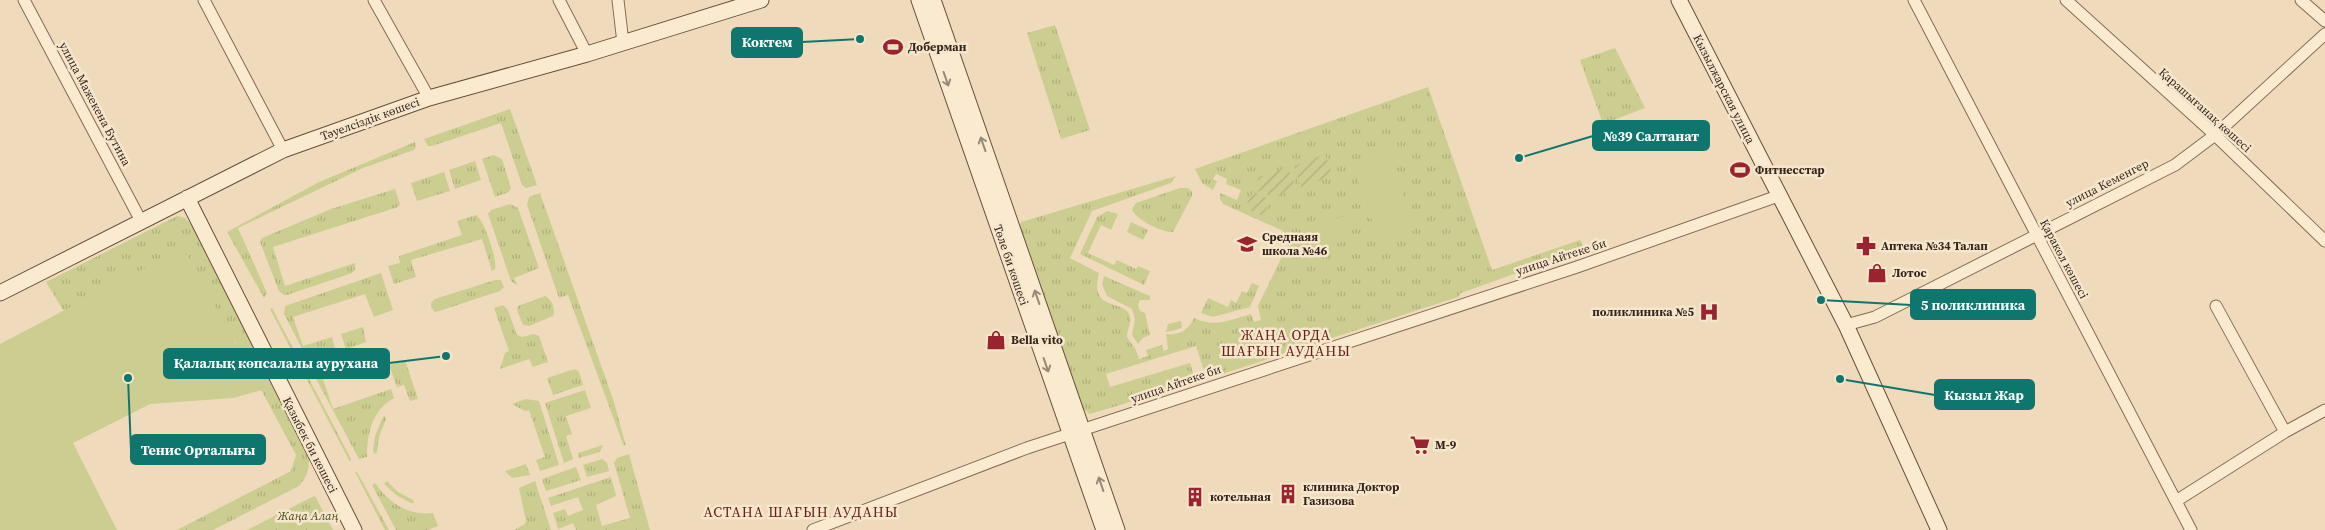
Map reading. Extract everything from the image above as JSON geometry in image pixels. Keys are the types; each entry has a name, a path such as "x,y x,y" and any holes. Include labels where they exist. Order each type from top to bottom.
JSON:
{"main road":[{"name":"Тәуелсіздік көшесі","path":"0,293 283,150 429,98 587,54 761,0"},
{"name":"Төле би көшесі","path":"919,0 1076,432 1117,530"},
{"name":"Төле би көшесі","path":"933,0 1076,432 1104,530"},
{"name":"Кызылжарская улица","path":"1679,0 1846,326 1939,530"},
{"name":"Қазыбек би көшесі","path":"187,198 354,530"}],"street":[{"name":"улица Мажекена Бутина","path":"24,0 141,221"},
{"path":"204,0 283,150"},
{"path":"374,0 429,98"},
{"path":"559,0 587,54"},
{"path":"618,0 623,43"},
{"name":"Қаракөл көшесі","path":"1914,0 2191,530"},
{"name":"Қарашығанақ көшесі","path":"2066,0 2215,136 2325,241"},
{"path":"2301,0 2325,21"},
{"name":"улица Кеменгер","path":"1846,326 1875,317 2175,165 2215,136 2325,34"},
{"name":"улица Айтеке би","path":"813,530 1027,448 1577,267 1778,196"},
{"path":"2216,306 2285,432"},
{"path":"2176,501 2285,432 2325,410"}],"green space":[{"path":"1055,25 1090,130 1061,139 1027,33"},
{"path":"1615,48 1645,108 1603,124 1580,60"},
{"path":"1428,87 1492,270 1580,240 1584,249 1461,293 1458,297 1216,376 1203,368 1196,346 1106,374 1110,387 1190,363 1196,382 1090,414 1082,408 1019,228 1021,222 1176,176 1171,183 1092,211 1070,258 1099,273 1098,294 1102,299 1120,307 1129,314 1130,320 1127,337 1136,350 1139,359 1148,356 1146,350 1162,345 1164,351 1168,349 1166,334 1175,334 1183,331 1194,318 1216,323 1251,314 1254,322 1261,320 1258,306 1288,244 1288,236 1281,230 1223,204 1220,199 1220,193 1237,200 1241,190 1226,184 1227,179 1216,174 1213,179 1217,181 1213,190 1202,183 1195,169"},
{"path":"510,109 537,185 526,188 522,185 501,123 432,146 428,146 424,139"},
{"path":"415,142 416,147 414,150 363,168 238,228 267,293 264,298 227,232 319,182"},
{"path":"1389,151 1415,230 1379,242 1352,163"},
{"path":"1325,154 1333,176 1301,187 1294,166"},
{"path":"494,155 502,159 511,188 509,192 495,197 482,159"},
{"path":"475,161 481,180 455,189 449,170"},
{"path":"1288,167 1296,189 1272,197 1254,189 1259,177"},
{"path":"444,172 450,191 417,201 411,183"},
{"path":"1180,188 1188,188 1192,192 1192,196 1173,232 1150,225 1138,217 1132,209 1136,203"},
{"path":"395,189 400,204 398,207 273,247 285,286 355,263 355,269 352,273 287,295 279,291 260,242 262,238 331,209"},
{"path":"1253,192 1271,200 1263,216 1245,208"},
{"path":"540,193 614,402 626,446 623,444 568,295 559,298 527,205 529,197"},
{"path":"510,204 518,208 539,268 514,278 517,285 511,281 488,214 491,210"},
{"path":"1107,211 1118,214 1111,230 1101,225 1088,253 1114,265 1117,260 1136,269 1138,266 1150,271 1144,285 1080,254 1097,217"},
{"path":"476,215 483,224 490,240 495,269 492,271 482,239 411,260 416,277 394,284 388,266 400,263 399,256 462,235 457,221"},
{"path":"177,216 185,218 191,224 309,458 307,473 299,486 213,530 177,530 291,471 296,455 234,339 63,310 46,282"},
{"path":"1344,216 1351,226 1351,239 1318,250 1312,249 1306,234 1308,229"},
{"path":"1131,222 1148,230 1143,240 1127,232"},
{"path":"183,248 262,390 233,398 150,404 73,443 117,530 0,530 0,344"},
{"path":"381,273 393,310 374,317 365,294 293,317 303,346 332,337 336,352 314,361 308,360 284,314 285,306"},
{"path":"1104,276 1150,296 1150,300 1140,300 1138,305 1140,311 1145,313 1150,335 1143,338 1138,344 1132,335 1135,319 1132,309 1107,296 1102,284"},
{"path":"495,280 501,280 504,287 500,291 435,312 431,307 431,303 435,299"},
{"path":"1252,283 1259,286 1250,307 1213,317 1201,313 1208,298 1228,307 1231,300 1236,303 1242,291 1247,293"},
{"path":"545,296 553,305 553,316 529,326 523,325 517,310 518,306"},
{"path":"503,305 508,310 517,335 522,337 534,334 539,336 548,362 533,367 529,359 500,369 505,353 509,351 494,308"},
{"path":"272,308 351,459 350,462 270,309"},
{"path":"1181,321 1182,328 1166,332 1168,324"},
{"path":"363,327 366,342 346,349 341,334"},
{"path":"339,360 343,373 323,379 333,409 391,389 394,398 380,409 372,423 367,457 359,459 313,373 316,368"},
{"path":"405,360 418,399 410,401 404,385 397,387 389,365"},
{"path":"575,369 579,372 583,385 553,395 547,378"},
{"path":"585,390 591,408 566,416 572,434 566,436 573,459 564,463 545,403"},
{"path":"526,399 539,401 559,465 540,471 536,460 545,457 529,410 525,411 512,404"},
{"path":"385,416 386,419 375,454 373,451 375,436"},
{"path":"603,445 600,452 579,458 578,453"},
{"path":"629,454 650,530 576,530 573,523 558,529 553,513 565,509 568,516 583,510 578,497 551,506 548,498 611,477 616,496 596,505 602,526 630,518 614,463 617,458"},
{"path":"602,459 607,463 609,471 587,477 583,465"},
{"path":"526,464 530,475 512,478 505,471"},
{"path":"576,467 581,480 546,491 542,479"},
{"path":"355,472 357,472 389,530 385,530"},
{"path":"387,481 398,492 413,500 414,503 396,495 384,484"},
{"path":"535,481 551,530 514,530 525,524 526,521 519,488"},
{"path":"375,483 386,497 400,507 415,512 433,513 438,526 428,530 396,530 372,485"},
{"name":"Жаңа Алаң","path":"315,496 333,530 247,530 310,498"}],"place":[{"name":"Коктем","path":"860,39"},
{"name":"Доберман","path":"893,47"},
{"name":"№39 Салтанат","path":"1519,158"},
{"name":"Фитнесстар","path":"1740,170"},
{"name":"Среднаяя школа №46","path":"1247,244"},
{"name":"Аптека №34 Талап","path":"1866,246"},
{"name":"Лотос","path":"1877,273"},
{"name":"5 поликлиника","path":"1821,300"},
{"name":"поликлиника №5","path":"1709,312"},
{"name":"Bella vito","path":"996,340"},
{"name":"Қалалық көпсалалы аурухана","path":"446,356"},
{"name":"Тенис Орталығы","path":"128,378"},
{"name":"Кызыл Жар","path":"1840,379"},
{"name":"M-9","path":"1420,445"},
{"name":"клиника Доктор Газизова","path":"1288,494"},
{"name":"котельная","path":"1195,497"}],"district":[{"name":"ЖАҢА ОРДА ШАҒЫН АУДАНЫ","path":"1286,344"},
{"name":"АСТАНА ШАҒЫН АУДАНЫ","path":"801,512"}]}
